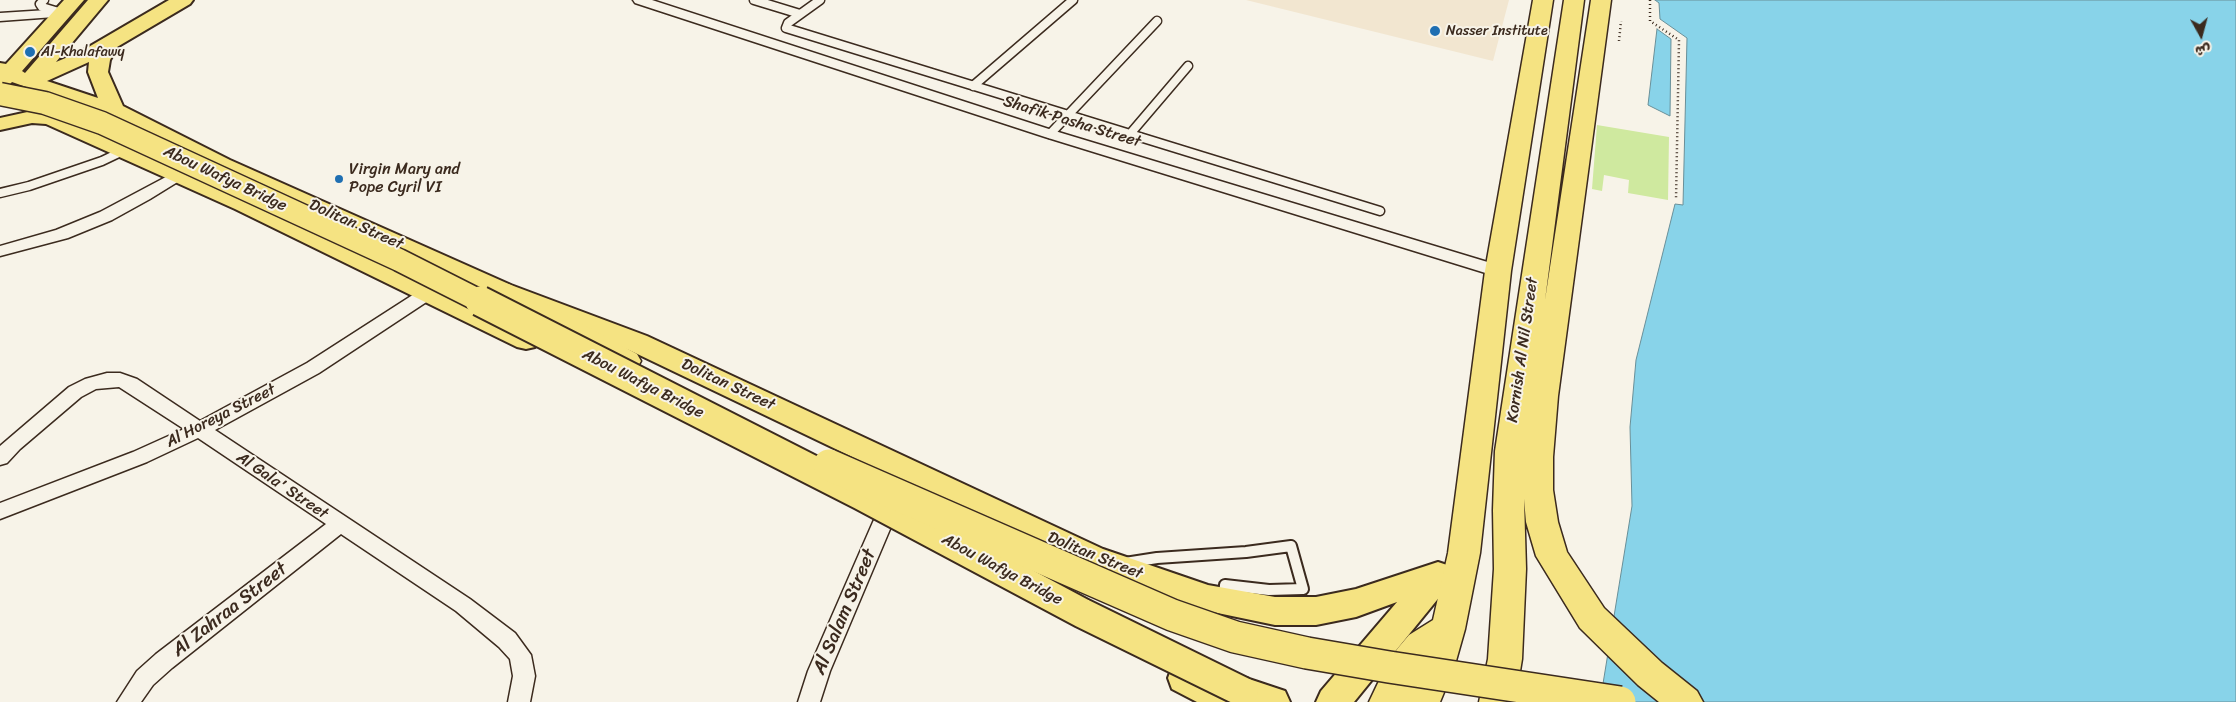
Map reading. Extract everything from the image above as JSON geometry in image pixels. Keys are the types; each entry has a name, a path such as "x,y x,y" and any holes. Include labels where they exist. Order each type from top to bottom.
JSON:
{"highway":[{"name":"Kornish Al Nil Street","path":"1422,702 1437,668 1448,629 1464,553 1498,271 1543,0"},
{"name":"Kornish Al Nil Street","path":"1497,702 1505,660 1510,569 1508,510 1510,451 1574,0"},
{"path":"1601,0 1543,404 1538,457 1538,490 1542,522 1552,556 1592,618 1650,674 1685,702"},
{"path":"502,291 716,411 829,465 1172,615 1235,637 1307,653 1620,702"},
{"path":"1387,702 1400,673 1410,659 1421,646 1448,629"}],"main road":[{"path":"8,80 98,0"},
{"path":"8,80 59,69 109,43 182,0"},
{"path":"0,118 8,80 68,6"},
{"path":"109,43 100,60 98,72 114,110"},
{"name":"Dolitan Street","path":"8,80 114,110 222,165 502,291 638,343 1084,554 1116,566 1224,602 1274,611 1316,611 1356,603 1438,575"},
{"name":"Abou Wafya Bridge","path":"8,80 45,103 102,123 390,256 844,486 1090,617 1243,692 1273,702"},
{"name":"Dolitan Street","path":"0,124 32,117 50,118 179,175 517,336 1045,603 1214,694 1221,702"},
{"path":"1333,702 1438,575 1464,553"}],"street":[{"name":"Shafik Pasha Street","path":"639,0 1050,134 1498,271"},
{"path":"0,17 68,6"},
{"path":"0,251 62,234 106,216 145,196 179,175"},
{"name":"Al Horeya Street","path":"0,511 140,457 198,430 313,368 428,293"},
{"name":"Al Gala' Street","path":"0,458 13,444 74,392 107,380 120,380 130,384 463,605 507,640 520,655 524,676 519,702"},
{"name":"Al Salam Street","path":"809,702 819,671 883,522"},
{"name":"Al Zahraa Street","path":"128,702 145,678 164,661 339,524"}],"lane":[{"path":"44,0 40,4 42,7 68,6"},
{"path":"754,0 800,14"},
{"path":"774,6 782,0"},
{"path":"820,0 788,23 786,28 1380,212"},
{"path":"973,86 1073,0"},
{"path":"1050,134 1156,21"},
{"path":"1130,134 1188,66"},
{"path":"0,193 29,186 102,161 124,150"},
{"path":"1116,566 1133,560 1246,552 1291,546 1303,589 1269,590 1225,585 1224,602"}],"path":[{"path":"1650,0 1650,20 1679,40 1676,200"}],"shaded area":[{"name":"Nasser Institute","path":"1246,0 1509,0 1493,61"}],"green space":[{"path":"1597,125 1669,137 1668,200 1628,193 1629,180 1604,175 1602,191 1592,189"}],"water":[{"path":"1655,0 2236,0 2236,702 1600,702 1632,506 1630,427 1636,360 1675,204 1683,205 1687,38 1660,19 1659,3"},
{"path":"1657,29 1671,39 1670,116 1648,105"}],"place":[{"name":"Nasser Institute","path":"1435,31"},
{"name":"Al-Khalafawy","path":"30,52"},
{"name":"Virgin Mary and Pope Cyril VI","path":"339,179"}]}
